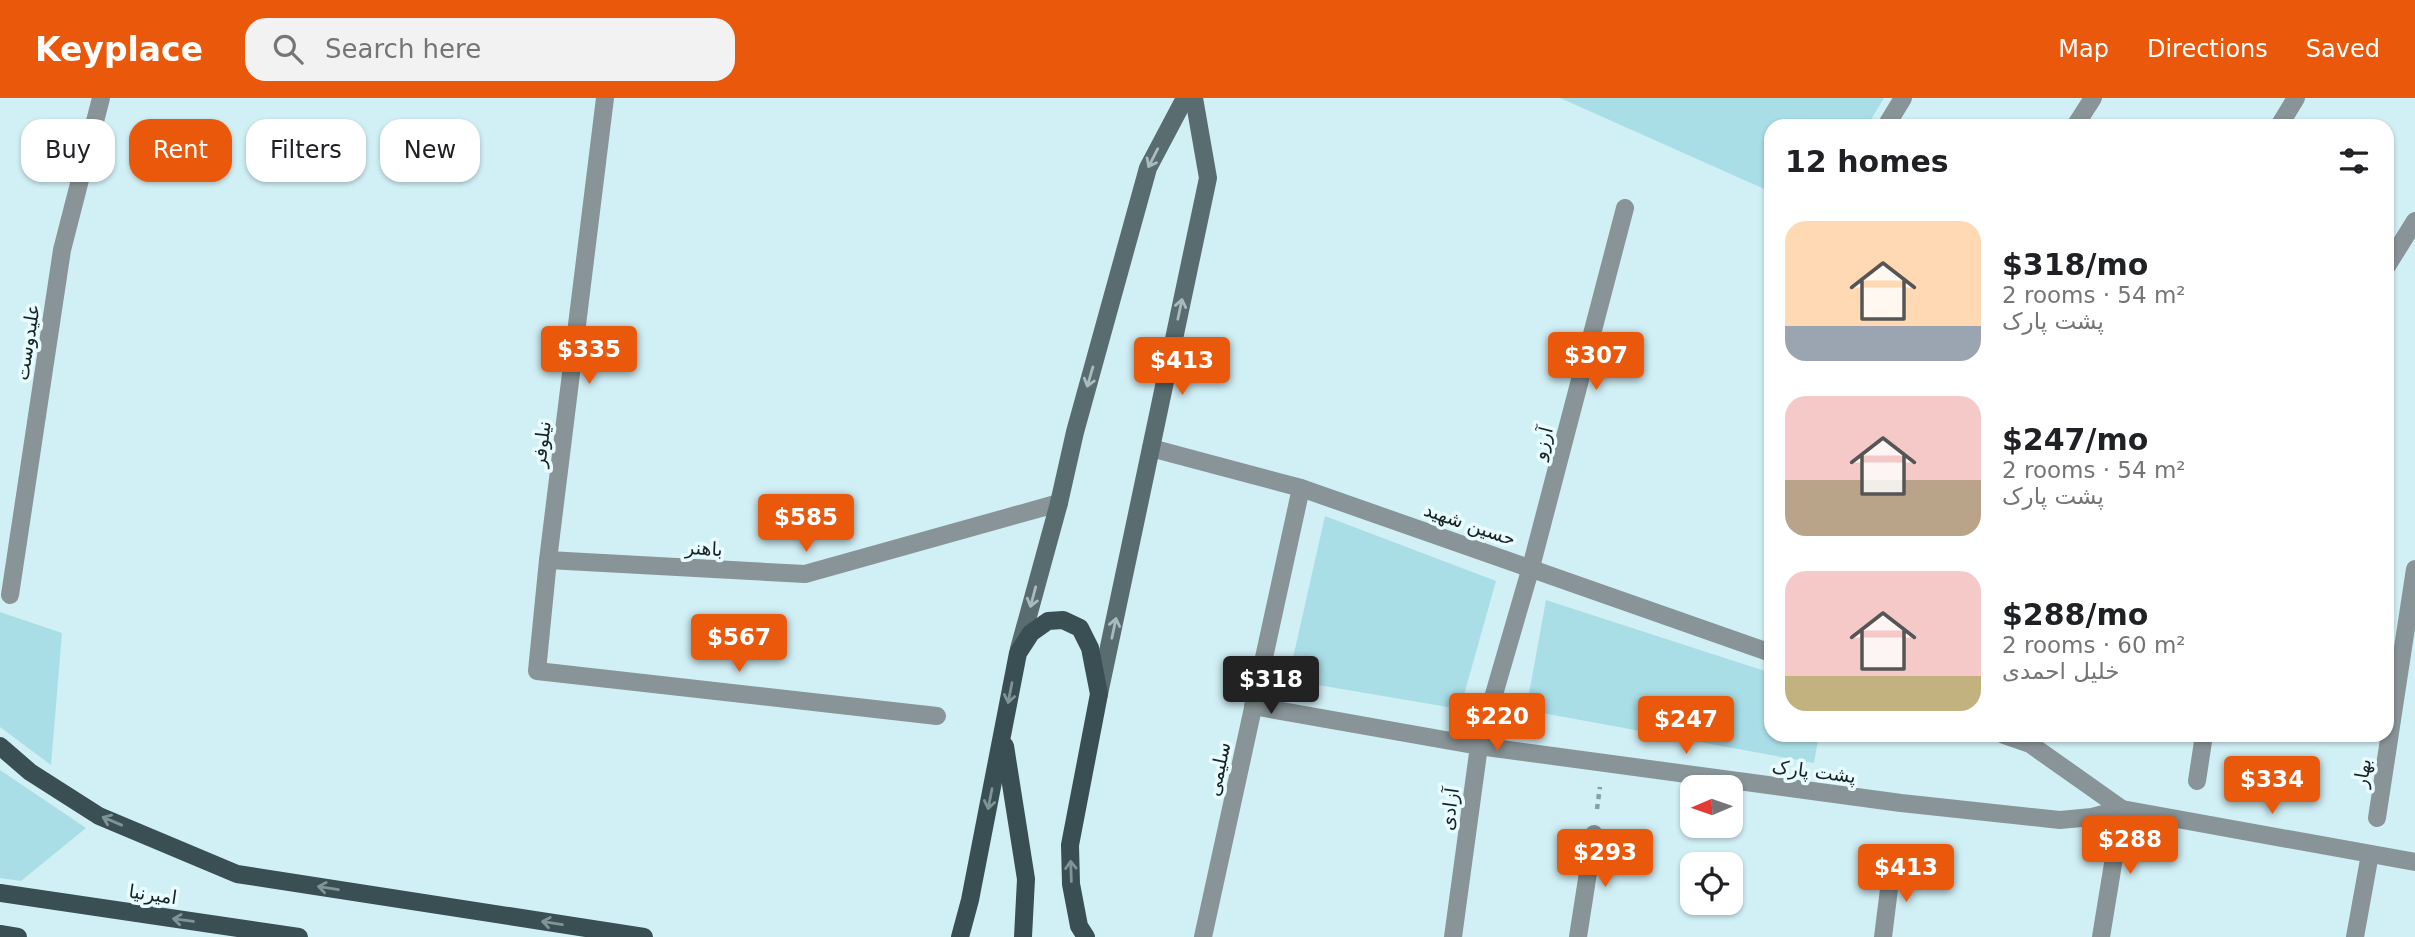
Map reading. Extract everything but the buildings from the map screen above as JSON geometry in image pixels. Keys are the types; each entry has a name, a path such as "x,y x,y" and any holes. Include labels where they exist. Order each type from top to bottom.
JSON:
{"main road":[{"path":"960,937 970,900 1018,653 1059,503 1074,432 1148,168 1185,98"},
{"path":"1086,937 1079,926 1071,884 1070,845 1099,694 1208,178 1194,98"},
{"path":"1018,653 1031,633 1048,621 1063,620 1080,628 1090,648 1099,694"},
{"path":"1003,732 1026,879 1023,937"},
{"path":"0,746 30,772 99,816 237,874 644,937"},
{"name":"امیرنیا","path":"0,893 299,937"},
{"path":"0,934 18,937"}],"street":[{"name":"علیدوست","path":"10,595 62,250 101,98"},
{"name":"نیلوفر","path":"605,98 548,560 537,671 937,716"},
{"path":"1890,119 1903,98"},
{"path":"2080,119 2093,98"},
{"path":"2283,119 2296,98"},
{"name":"آرزو","path":"1531,567 1625,208"},
{"path":"2394,255 2415,221"},
{"name":"حسین شهید","path":"1151,449 1301,488 1764,650"},
{"name":"سلیمی","path":"1203,937 1301,488"},
{"name":"باهنر","path":"548,560 805,574 1059,503"},
{"name":"آزادی","path":"1453,937 1479,746 1531,567"},
{"name":"بهار","path":"2394,707 2415,569"},
{"name":"پشت پارک","path":"1253,706 1479,746 1901,803 2060,820 2092,817 2122,809"},
{"path":"2034,742 2122,809 2415,862"},
{"path":"2197,781 2203,742"},
{"name":"بهار","path":"2377,818 2389,742"},
{"path":"2101,937 2122,809"},
{"path":"1577,937 1594,834"},
{"path":"2355,937 2370,854"},
{"path":"1883,937 1892,866"}],"path":[{"path":"1594,834 1603,764"}],"shaded area":[{"path":"1560,98 1884,98 1871,119 1764,119 1764,189"},
{"path":"1325,516 1496,581 1460,709 1288,680"},
{"path":"1546,600 1764,671 1764,742 1818,742 1814,763 1526,710"},
{"path":"0,612 62,633 51,765 0,727"},
{"path":"0,770 86,828 21,881 0,878"}]}
